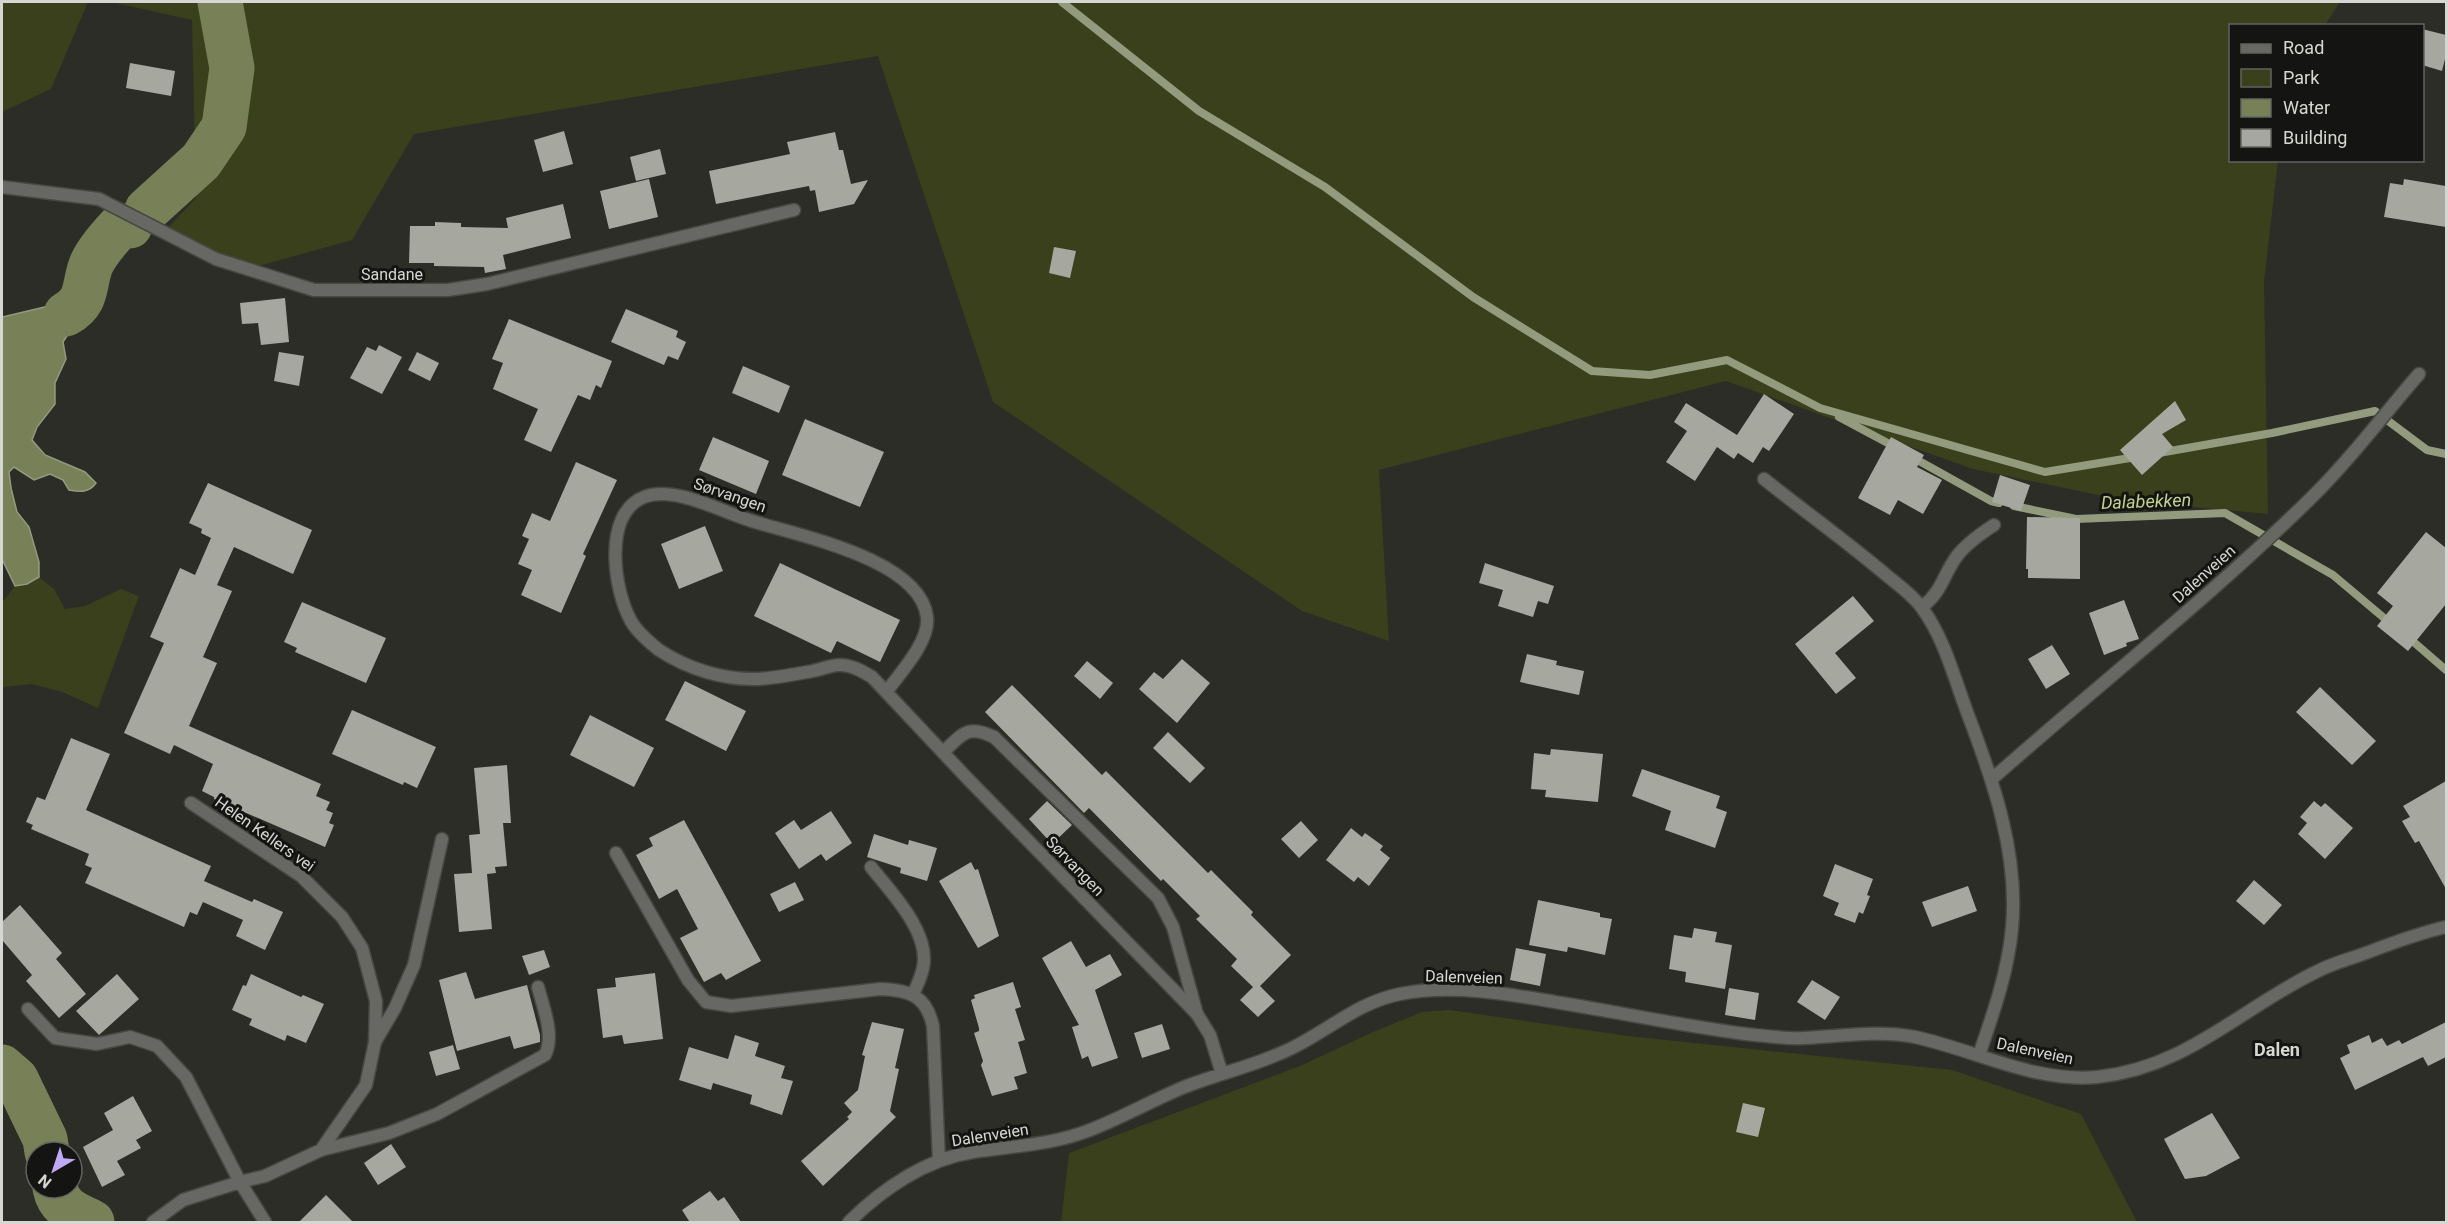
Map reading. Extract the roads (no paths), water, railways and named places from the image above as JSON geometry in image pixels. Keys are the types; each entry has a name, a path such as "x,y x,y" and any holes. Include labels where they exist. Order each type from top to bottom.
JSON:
{"street":[{"name":"Sandane","path":"2,187 99,199 216,259 314,290 448,290 477,286 794,210"},
{"name":"Dalenveien","path":"1992,779 2059,719 2176,622 2316,494 2419,374"},
{"name":"Dalenveien","path":"1764,479 1872,563 1922,607 1940,641 1992,779 2009,854 2013,894 2012,927 2000,992 1979,1055"},
{"name":"Sørvangen","path":"887,691 922,642 927,630 927,618 924,602 916,591 885,568 855,553 822,541 750,520 682,496 656,494 642,498 624,516 616,534 615,557 619,589 631,621 644,637 675,659 724,677 758,679 839,665 857,669 872,677 1197,1014 1210,1035 1222,1074"},
{"path":"1922,607 1934,598 1956,557 1972,540 1994,525"},
{"path":"943,752 965,732 980,730 994,737 1158,898 1173,927 1197,1014"},
{"name":"Helen Kellers vei","path":"191,803 301,876 342,917 362,948 376,1001 375,1042 366,1085 321,1150"},
{"path":"375,1042 395,1008 414,965 442,839"},
{"path":"616,853 688,980 706,1002 731,1006 880,989 899,989 913,994 924,966 922,940 906,912 871,867"},
{"name":"Dalenveien","path":"849,1222 883,1193 939,1160 970,1152 1038,1144 1075,1136 1118,1119 1183,1088 1251,1065 1294,1047 1351,1012 1374,1001 1399,994 1436,990 1520,996 1744,1034 1798,1038 1868,1034 1910,1036 2037,1072 2072,1077 2115,1075 2180,1053 2220,1032 2265,1001 2318,970 2408,937 2446,927"},
{"path":"153,1222 183,1200 265,1176 321,1150 389,1133 437,1114 545,1055 550,1037 538,987"},
{"name":"Dalenveien","path":"913,994 930,1011 933,1026 939,1160"},
{"path":"28,1009 55,1038 97,1044 130,1037 157,1046 186,1077 240,1182 265,1222"}],"water":[{"path":"62,303 72,328 63,342 66,359 55,383 55,404 37,427 32,440 45,455 85,472 96,483 87,490 73,491 69,490 63,480 50,474 34,480 14,467 9,472 17,512 29,527 39,562 39,577 27,584 15,586 2,559 2,317"}],"waterway":[{"path":"147,210 201,161 224,127 232,68 220,2"},
{"path":"1062,2 1199,111 1325,187 1473,297 1592,371 1650,375 1727,360 1820,408 2045,472 2136,457"},
{"path":"66,314 82,298 91,265 100,249 120,226 130,226"},
{"path":"2159,453 2272,433 2375,411 2427,450 2446,454"},
{"name":"Dalabekken","path":"1839,417 1897,448"},
{"name":"Dalabekken","path":"1912,457 1991,501 1999,503"},
{"name":"Dalabekken","path":"2014,506 2076,519 2225,513 2333,575 2390,623"},
{"name":"Dalabekken","path":"2409,638 2446,670"},
{"path":"2,1067 16,1079 45,1140"},
{"path":"60,1200 74,1213 92,1222"}],"district":[{"name":"Dalen","path":"2277,1049"}]}
